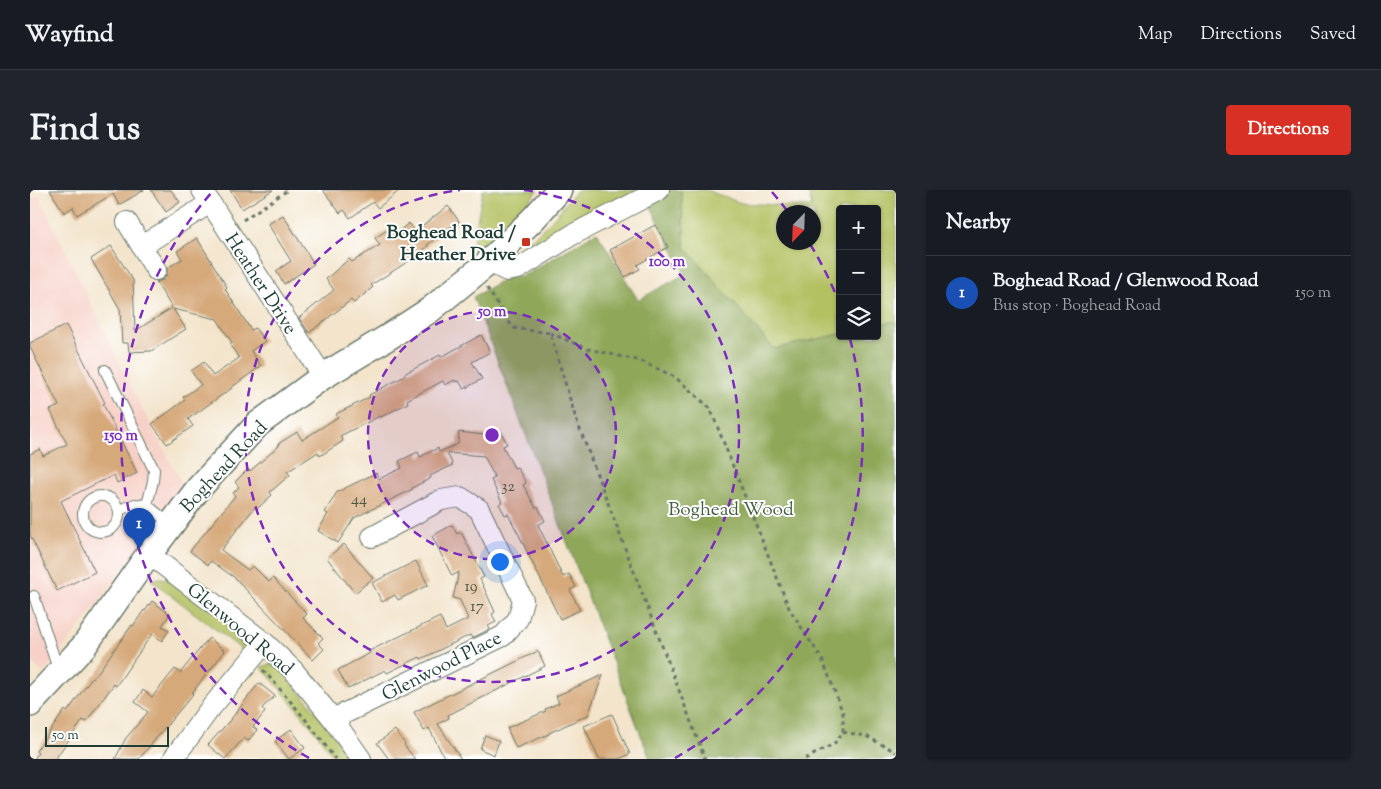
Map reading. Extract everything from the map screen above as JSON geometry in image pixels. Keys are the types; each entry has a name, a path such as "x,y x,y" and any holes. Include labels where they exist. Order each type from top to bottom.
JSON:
{"street":[{"name":"Boghead Road","path":"30,704 84,646 148,554 198,489 258,424 322,377 430,310 481,269 534,218 559,190"},
{"path":"481,269 507,271 518,269 572,235 659,190"},
{"name":"Heather Drive","path":"206,196 322,377"},
{"path":"142,246 206,196"},
{"path":"127,222 156,270"},
{"name":"Glenwood Place","path":"333,719 503,636 518,619 523,600 479,509 460,497 441,500 372,537"},
{"name":"Glenwood Road","path":"148,554 266,644 294,671 333,719 361,759"},
{"path":"173,759 209,710 266,644"}],"lane":[{"path":"105,370 154,470 147,505"},
{"path":"119,510 135,504 147,505 170,524"},
{"path":"34,596 56,663 61,671"}],"path":[{"path":"228,230 288,190"},
{"path":"481,269 487,289 513,328 550,333 588,350 641,361 675,377 710,408 789,608 823,661 843,713 842,732 834,744 805,759"},
{"path":"550,333 576,419 705,759"},
{"path":"842,732 866,736 896,752"}],"shaded area":[{"path":"39,196 135,395 183,485 91,613 43,673 30,661 30,198"}],"green space":[{"path":"483,190 538,190 524,207 470,259"},
{"path":"577,190 647,190 516,264 508,262 551,221"},
{"name":"Boghead Wood","path":"667,190 681,190 685,247 774,349 836,335 836,340 881,340 881,324 896,321 896,759 650,759 473,297 506,278 525,275 597,232 638,300 685,274 649,203"},
{"path":"681,190 706,190 741,203 776,205 776,250 821,250 821,205 812,205 808,190 896,190 896,321 881,324 881,205 836,205 836,335 774,349 685,247"},
{"path":"160,578 172,580 242,634 245,652 151,580"},
{"path":"271,664 279,669 304,696 351,759 335,759 309,723 261,667"}],"building":[{"path":"50,190 144,190 119,205 113,194 77,215 73,207 64,213"},
{"path":"151,190 171,190 180,202 166,212"},
{"path":"230,190 273,190 242,209"},
{"path":"323,190 400,190 378,208 373,202 350,218 344,210 340,213"},
{"path":"448,206 459,221 412,259 371,285 373,287 354,303 351,300 309,333 299,318 334,290 326,279 349,259 352,262 380,245 375,238 387,230 391,237 409,223 415,231"},
{"path":"283,215 314,264 284,284 276,271 291,261 268,224"},
{"path":"655,225 668,247 637,265 640,269 625,277 610,250"},
{"path":"197,238 227,287 225,289 251,330 255,328 265,341 251,351 261,366 188,419 193,426 167,444 152,424 185,400 183,397 201,385 191,371 204,362 213,376 239,358 217,319 173,309 186,329 151,351 129,352 128,343 122,343 120,309 91,259 111,246 133,280 135,331 172,308 156,282 163,280 167,275 167,268 182,259 177,251"},
{"path":"66,325 137,473 117,483 114,475 61,501 95,572 57,591 30,535 30,454 40,449 43,456 67,444 50,410 59,406 30,347 30,343"},
{"path":"481,335 490,352 472,362 482,379 464,389 459,381 456,382 455,380 445,385 443,381 407,400 408,403 340,436 343,441 320,456 318,452 287,472 290,475 270,492 272,495 257,509 255,507 221,550 248,570 253,566 269,582 273,578 307,614 303,618 323,638 318,643 324,649 313,660 235,578 211,561 208,565 190,551 235,496 233,493 239,487 235,482 248,469 250,471 279,446 278,444 297,432 302,440 338,417 336,414 370,397 369,395 405,376 404,374 440,355 441,357"},
{"path":"459,432 493,436 501,432 507,444 503,446 514,468 517,467 526,483 523,485 545,521 538,525 563,577 569,574 576,587 570,590 580,610 560,619 508,514 505,515 499,504 502,502 491,480 495,478 484,456 447,453 453,465 430,476 431,478 413,489 354,518 338,543 318,531 328,514 325,512 337,492 376,473 379,479 402,468 399,461 418,452 420,457 438,448 439,452 458,444"},
{"path":"452,525 457,534 461,532 484,577 480,579 495,612 492,614 496,622 488,626 490,629 472,638 470,635 387,673 385,670 348,689 338,670 370,653 369,651 440,617 446,630 468,619 460,600 453,598 459,572 452,576 432,536"},
{"path":"344,544 373,578 355,593 327,558"},
{"path":"416,561 428,585 398,600 395,595 382,602 372,583"},
{"path":"152,601 170,614 162,626 169,630 162,641 152,634 116,686 114,684 86,722 83,720 55,759 34,759 38,753 36,751 65,710 67,712"},
{"path":"209,638 225,651 193,694 139,759 115,759 126,738 148,712 135,702 143,690 152,697 175,669 180,673"},
{"path":"538,651 545,666 448,715 449,718 438,724 461,759 445,759 429,728 424,731 414,712"},
{"path":"603,675 588,715 516,748 507,728 546,711 545,709 559,703 556,696"},
{"path":"259,683 275,696 262,708 265,712 253,727 257,730 248,741 244,738 225,759 208,745"},
{"path":"612,714 630,754 619,759 599,759 584,726"},
{"path":"291,729 305,748 289,759 275,741"},
{"path":"395,730 415,759 389,759 377,743"},
{"path":"485,735 499,741 494,755 480,749"}],"place":[{"name":"Boghead Road / Heather Drive","path":"526,242"},
{"name":"Boghead Road / Glenwood Road","path":"139,549"}]}
